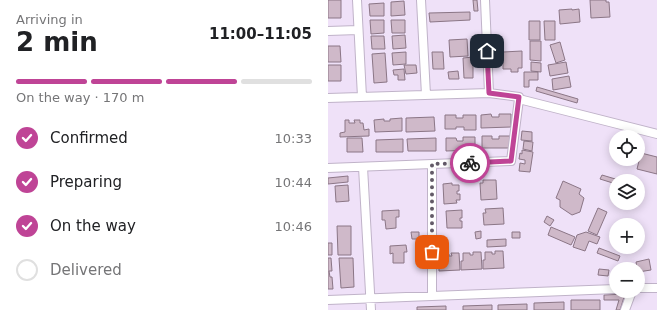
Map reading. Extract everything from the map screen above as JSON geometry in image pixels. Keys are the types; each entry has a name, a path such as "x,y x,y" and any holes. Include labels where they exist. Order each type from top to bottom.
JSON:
{"street":[{"path":"357,0 362,97"},
{"path":"421,0 426,95"},
{"path":"485,0 489,93"},
{"path":"328,31 358,30"},
{"path":"328,98 489,93 519,97 519,99 657,134"},
{"path":"328,168 511,161 519,99"},
{"path":"432,164 432,295"},
{"path":"363,167 371,310"},
{"path":"645,288 657,288"},
{"path":"328,300 609,289"},
{"path":"625,310 629,298"}],"building":[{"path":"328,0 341,0 341,18 328,18"},
{"path":"473,0 477,0 478,11 474,11"},
{"path":"590,0 606,0 606,2 609,2 610,17 591,18"},
{"path":"404,1 405,15 391,16 391,2"},
{"path":"384,3 384,16 370,16 369,4"},
{"path":"579,9 580,22 560,24 559,10"},
{"path":"470,12 470,20 430,22 429,13"},
{"path":"370,20 384,20 384,33 371,34"},
{"path":"391,20 405,20 405,33 392,33"},
{"path":"529,21 540,21 540,40 529,40"},
{"path":"544,21 555,21 555,40 545,40"},
{"path":"405,35 406,48 393,49 392,36"},
{"path":"371,36 384,36 385,49 372,49"},
{"path":"467,39 468,56 450,57 449,40"},
{"path":"530,41 541,41 541,61 530,60"},
{"path":"560,42 565,60 556,63 550,45"},
{"path":"328,46 340,46 341,62 328,62"},
{"path":"522,51 522,68 518,68 518,72 511,72 511,69 503,69 503,52"},
{"path":"406,52 406,64 393,65 392,53"},
{"path":"432,52 443,52 444,69 433,69"},
{"path":"385,53 387,82 374,83 372,54"},
{"path":"473,57 473,78 464,78 463,58"},
{"path":"531,62 541,63 541,72 531,71"},
{"path":"566,62 568,73 550,76 548,65"},
{"path":"328,65 341,65 341,81 328,81"},
{"path":"404,65 416,65 417,73 406,74"},
{"path":"404,69 405,80 398,80 398,75 394,75 393,70"},
{"path":"458,71 459,79 449,79 448,72"},
{"path":"524,72 538,72 538,80 529,80 529,87 524,87"},
{"path":"569,76 571,87 553,90 552,79"},
{"path":"537,87 578,99 577,103 536,91"},
{"path":"491,114 492,117 499,117 499,114 511,114 511,127 481,128 481,115"},
{"path":"445,115 456,115 456,118 463,118 463,115 476,115 476,130 464,130 464,127 445,129"},
{"path":"434,117 435,131 406,132 406,118"},
{"path":"402,118 402,131 375,132 374,120 384,119 384,121 390,121 390,119"},
{"path":"345,120 349,120 349,123 355,123 354,120 360,120 360,123 363,123 364,130 369,129 369,136 340,137 340,133 345,132"},
{"path":"522,131 532,132 532,141 521,140"},
{"path":"482,136 492,136 492,139 499,139 499,136 510,136 510,148 482,148"},
{"path":"463,137 475,137 475,150 446,151 446,138 456,138 457,141 463,141"},
{"path":"347,138 362,138 363,152 347,152"},
{"path":"436,138 436,151 408,151 407,139"},
{"path":"403,139 403,152 376,152 376,140"},
{"path":"524,141 533,142 532,151 523,149"},
{"path":"522,150 533,152 530,172 519,171 520,163 525,164 525,160 519,159 520,153 522,154"},
{"path":"645,154 657,157 657,174 637,169 638,166 645,166"},
{"path":"602,175 609,177 609,182 600,179"},
{"path":"348,176 348,182 328,184 328,178"},
{"path":"483,180 496,180 497,199 481,200 480,183 483,183"},
{"path":"563,181 581,189 579,194 584,198 580,212 572,215 560,207 560,200 556,198"},
{"path":"452,183 452,185 459,185 459,191 457,191 457,194 460,194 460,200 456,200 457,203 444,204 443,184"},
{"path":"348,185 349,201 336,202 335,186"},
{"path":"503,208 504,224 484,225 483,213 486,213 485,209"},
{"path":"598,208 607,212 597,235 588,231"},
{"path":"399,210 399,217 396,217 396,228 386,229 385,220 382,220 382,211"},
{"path":"462,210 462,218 460,218 460,221 462,221 462,228 447,228 446,211"},
{"path":"547,216 554,220 550,226 544,222"},
{"path":"337,226 351,226 351,255 338,255"},
{"path":"551,227 575,237 571,245 548,235"},
{"path":"481,231 481,238 476,239 475,232"},
{"path":"411,232 419,232 419,239 412,239"},
{"path":"512,232 520,232 520,238 512,238"},
{"path":"586,232 600,237 597,244 589,241 585,251 573,247 577,235"},
{"path":"506,239 506,246 487,247 487,240"},
{"path":"328,243 332,243 332,255 328,255"},
{"path":"406,245 407,252 404,252 404,263 393,263 393,253 390,254 390,246"},
{"path":"599,248 609,252 609,254 620,256 618,261 597,253"},
{"path":"495,251 503,251 504,268 483,269 485,252 492,252 492,254 495,254"},
{"path":"473,252 481,252 482,269 461,270 463,253 470,253 470,255 473,255"},
{"path":"451,253 459,253 460,270 439,271 441,254 449,254 449,256 452,256"},
{"path":"328,258 331,258 332,271 329,271 330,277 332,277 333,289 328,289"},
{"path":"339,258 353,258 354,287 341,288"},
{"path":"649,259 651,270 645,271 645,262 636,262"},
{"path":"599,269 609,270 608,276 598,275"},
{"path":"604,295 609,295 609,298 624,298 620,310 616,310 619,300 604,300"},
{"path":"571,300 600,300 600,310 571,310"},
{"path":"564,302 564,310 534,310 534,303"},
{"path":"527,304 527,310 498,310 498,305"},
{"path":"492,305 492,310 463,310 463,306"},
{"path":"446,306 446,310 417,310 417,307"}],"way so far":[{"path":"432,252 432,164 470,163"}],"route":[{"path":"470,163 511,161 519,97 489,93 487,51"}]}
